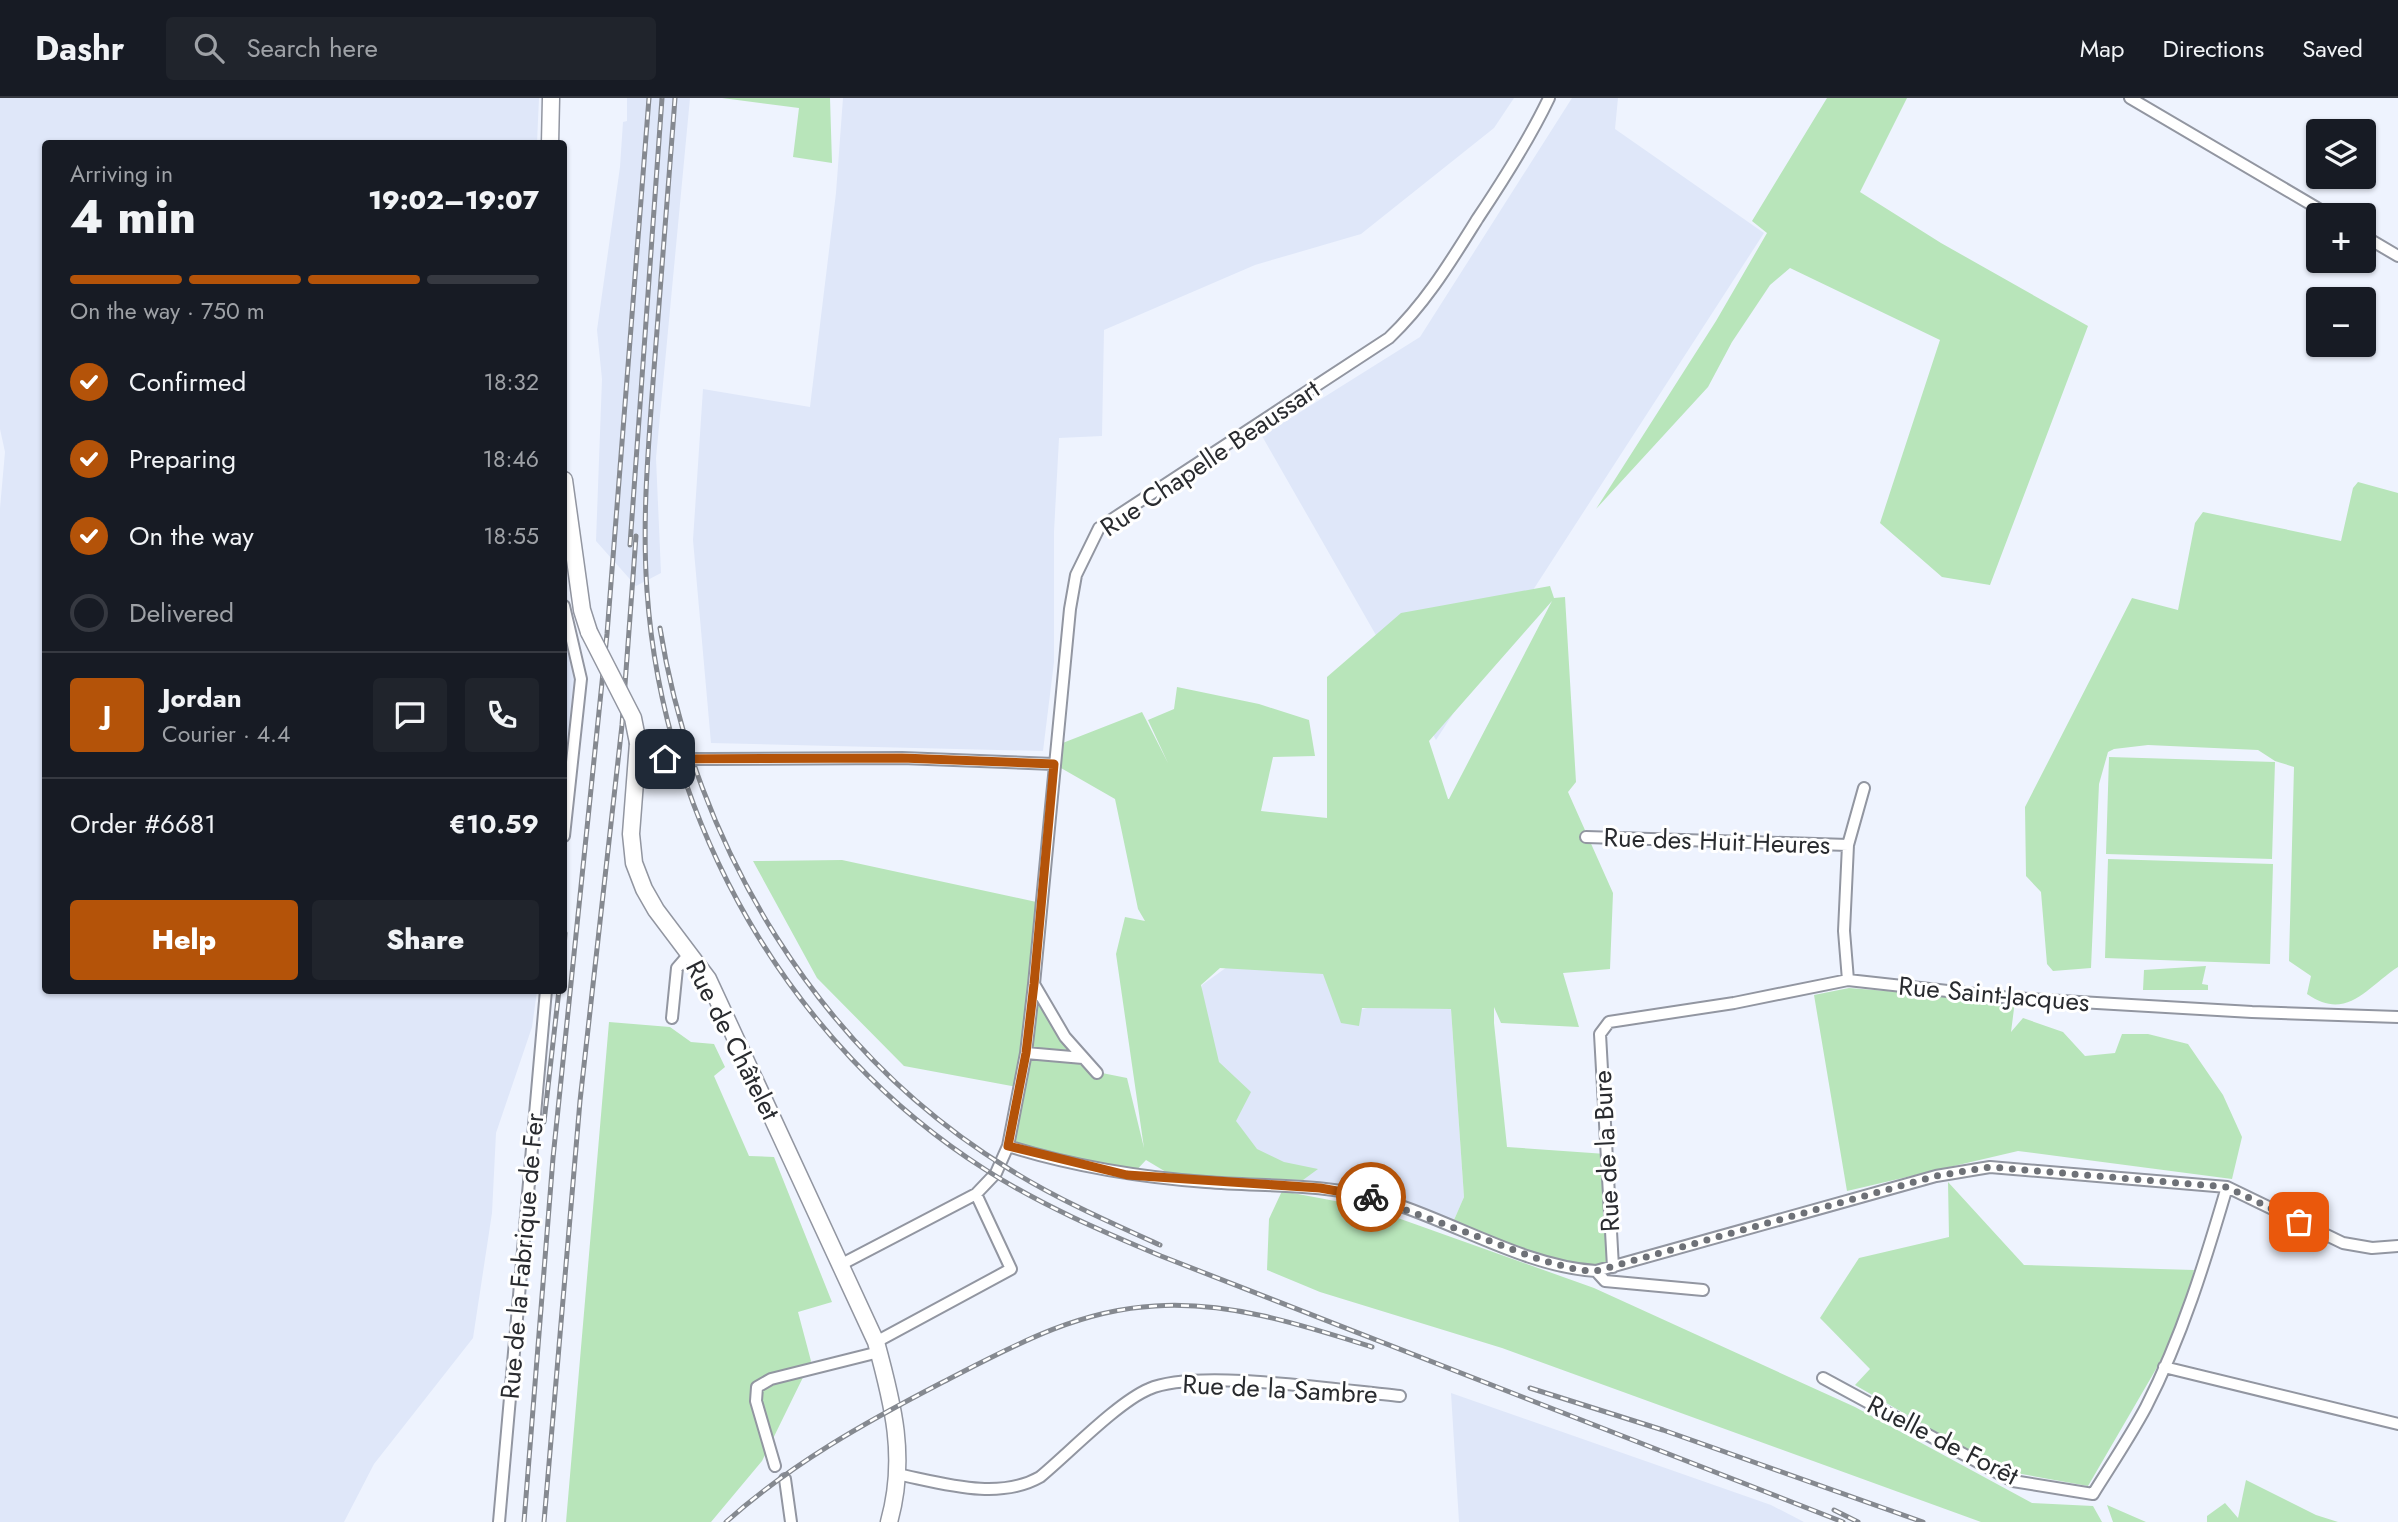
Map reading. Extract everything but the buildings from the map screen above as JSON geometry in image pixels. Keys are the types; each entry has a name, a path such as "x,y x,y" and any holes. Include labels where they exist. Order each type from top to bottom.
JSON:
{"main road":[{"path":"550,140 551,98"},
{"name":"Rue de Châtelet","path":"567,502 582,610 589,632 633,718 638,743 631,834 634,863 656,910 708,979 842,1264 877,1347 893,1401 897,1474 889,1522"}],"street":[{"name":"Rue Chapelle Beaussart","path":"842,1264 976,1194 996,1173 1008,1146 1026,1053 1034,984 1070,609 1076,575 1099,528 1389,338 1409,319 1428,297 1517,158 1549,98"},
{"path":"2130,98 2309,203"},
{"path":"2376,243 2398,256"},
{"path":"567,619 581,679 567,808"},
{"path":"638,743 649,747 665,759"},
{"path":"636,768 649,769 665,759 902,758 1054,764"},
{"path":"1848,980 1844,931 1848,845 1864,789"},
{"name":"Rue des Huit Heures","path":"1586,837 1848,845"},
{"path":"672,1018 677,968 690,953"},
{"name":"Rue Saint-Jacques","path":"1600,1034 1609,1023 1734,1003 1848,980 2011,998 2252,1012 2398,1017"},
{"path":"1034,984 1065,1037 1097,1073"},
{"name":"Rue de la Fabrique de Fer","path":"499,1522 547,994"},
{"name":"Rue de la Bure","path":"1600,1034 1613,1267"},
{"path":"1026,1053 1083,1058"},
{"path":"1008,1146 1127,1175 1355,1193 1398,1205 1541,1260 1578,1270 1596,1271 1613,1267 1963,1170 1990,1167 2227,1187 2343,1243 2372,1248 2398,1246"},
{"path":"2227,1187 2199,1281 2164,1367 2398,1424"},
{"path":"775,1466 756,1401 757,1387 771,1379 877,1347 1011,1269 976,1194"},
{"path":"1596,1271 1605,1280 1703,1290"},
{"name":"Ruelle de Forêt","path":"1823,1378 2013,1481 2093,1494 2145,1408 2164,1367"},
{"name":"Rue de la Sambre","path":"897,1474 985,1488 1001,1489 1028,1484 1087,1438 1133,1397 1171,1382 1209,1380 1400,1396"},
{"path":"785,1479 791,1522"}],"shaded area":[{"path":"0,98 539,98 537,140 42,140 42,994 537,994 532,1027 496,1133 492,1213 473,1338 374,1464 344,1522 0,1522 0,508 5,452 0,429"},
{"path":"627,98 690,98 656,458 661,573 636,586 596,541 602,379 597,330 620,167 623,122 627,121"},
{"path":"843,98 1514,98 1494,128 1361,234 1255,265 1104,330 1102,436 1059,438 1054,532 1054,662 1043,751 711,743 693,540 703,389 810,407 836,193"},
{"path":"1572,98 1618,98 1615,129 1764,233 1436,740 1262,436 1420,337"},
{"path":"567,597 577,659 567,767"},
{"path":"1234,962 1323,966 1343,1015 1367,1008 1451,1009 1464,1197 1454,1220 1373,1192 1317,1182 1280,1179 1245,1158 1199,1002 1202,985"},
{"path":"1451,1393 1771,1505 1804,1522 1459,1522"}],"green space":[{"path":"722,98 830,98 832,163 793,157 799,108"},
{"path":"1827,98 1907,98 1860,192 1941,243 2088,326 1990,585 1942,577 1880,523 1940,340 1790,268 1770,285 1732,342 1708,387 1596,509 1716,321 1767,233 1752,221"},
{"path":"2358,482 2398,493 2398,967 2366,992 2345,1003 2321,1002 2307,994 2311,976 2289,961 2294,767 2275,761 2258,750 2148,745 2108,752 2099,784 2091,968 2053,971 2047,964 2041,892 2026,876 2025,807 2132,598 2178,610 2195,523 2203,512 2341,541 2353,488"},
{"path":"1550,586 1554,598 1565,597 1576,782 1568,792 1613,893 1610,969 1563,973 1579,1027 1501,1023 1494,1007 1494,1023 1507,1147 1606,1154 1613,1267 1536,1258 1454,1220 1464,1197 1451,1009 1362,1008 1359,1026 1341,1023 1323,974 1220,968 1201,985 1219,1062 1251,1092 1236,1121 1257,1149 1284,1162 1318,1169 1303,1180 1171,1175 1146,1160 1132,1175 1008,1146 1017,1087 904,1066 817,978 753,861 842,860 1041,903 1032,993 1097,1072 1127,1078 1144,1148 1116,954 1125,917 1145,921 1138,909 1115,799 1054,764 1055,746 1142,712 1168,763 1148,720 1174,709 1177,687 1259,704 1309,720 1315,756 1273,757 1261,811 1327,818 1327,677 1401,613","holes":["1552,601 1449,799 1429,741"]},
{"path":"2109,757 2275,762 2272,859 2106,854"},
{"path":"2108,859 2273,864 2270,964 2105,958"},
{"path":"2206,966 2202,984 2208,985 2208,990 2143,990 2144,970"},
{"path":"1849,988 2015,1001 2011,1032 2023,1018 2063,1032 2085,1056 2115,1053 2122,1034 2148,1034 2188,1044 2223,1095 2242,1137 2232,1179 2018,1151 1847,1191 1814,995"},
{"path":"609,1022 670,1027 691,1042 714,1044 725,1067 714,1076 749,1156 774,1157 832,1302 798,1312 811,1361 762,1461 711,1522 566,1522"},
{"path":"1948,1182 2024,1265 2194,1270 2184,1321 2088,1486 2016,1473 1978,1456 1855,1385 1870,1369 1820,1318 1859,1258 1949,1237"},
{"path":"1282,1191 1367,1207 1594,1288 1855,1407 2032,1503 2093,1506 2102,1522 1981,1522 1502,1348 1320,1292 1267,1270 1269,1219"},
{"path":"2246,1480 2316,1515 2338,1522 2207,1522 2207,1516 2225,1503 2238,1518"},
{"path":"2107,1505 2146,1522 2113,1522"}],"railway":[{"path":"524,1522 553,1158 607,634 649,98"},
{"path":"630,545 662,98"},
{"path":"675,98 645,513 647,591 658,677 679,762 709,843 749,921 796,993 852,1059 916,1119 986,1170 1050,1206 1161,1256 1843,1522"},
{"path":"544,1522 580,1101 622,725 636,536"},
{"path":"660,628 677,709 702,788 735,864 776,936 824,1004 879,1066 941,1121 1027,1180 1083,1210 1160,1245"},
{"path":"544,1122 559,994"},
{"path":"726,1522 803,1462 886,1412 1045,1332 1099,1315 1155,1306 1210,1307 1265,1316 1372,1347"},
{"path":"1530,1388 1663,1430 1923,1522"},
{"path":"1834,1510 1858,1522"}],"way so far":[{"path":"1371,1197 1541,1260 1578,1270 1596,1271 1936,1176 1990,1167 2227,1187 2299,1222"}],"route":[{"path":"665,759 902,758 1054,764 1026,1053 1008,1146 1127,1175 1320,1188 1371,1197"}]}
